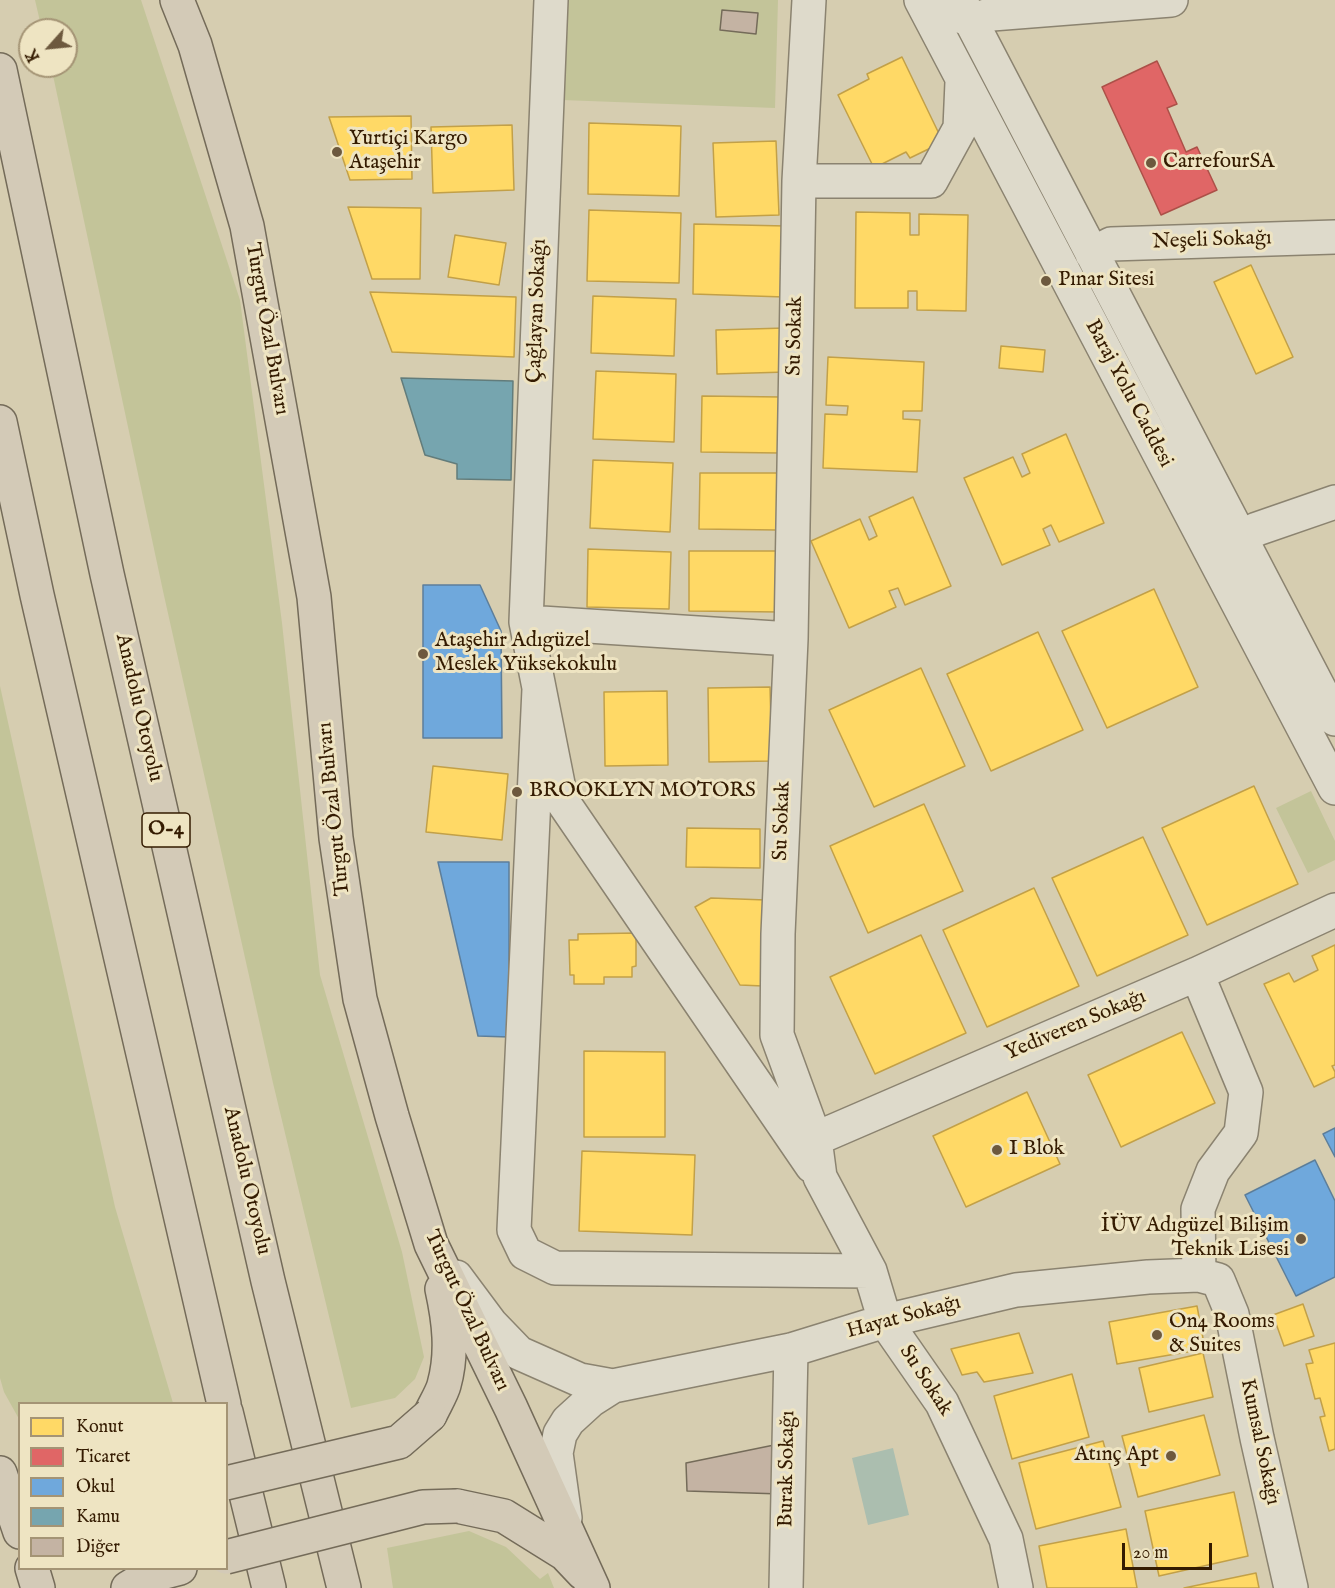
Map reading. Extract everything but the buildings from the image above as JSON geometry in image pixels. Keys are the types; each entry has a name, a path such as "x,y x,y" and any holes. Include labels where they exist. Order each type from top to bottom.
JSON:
{"main road":[{"name":"Turgut Özal Bulvarı","path":"177,0 195,45 247,226 314,597 336,838 360,999 392,1116 431,1244 511,1408 592,1585"},
{"name":"Anadolu Otoyolu","path":"0,70 118,620 263,1257 344,1588"},
{"path":"0,422 37,595 224,1402"},
{"path":"228,1483 399,1442 430,1415 444,1388 449,1359 448,1317 431,1244"},
{"path":"228,1420 269,1588"},
{"path":"0,1448 5,1459 18,1468"},
{"path":"0,1473 18,1526"},
{"path":"228,1556 423,1507 457,1506 504,1515 565,1554 592,1585"},
{"path":"32,1570 38,1588"},
{"path":"137,1583 177,1570"}],"street":[{"name":"Çağlayan Sokağı","path":"550,0 526,622 561,799 820,1177"},
{"name":"Su Sokak","path":"808,0 799,181 791,639 778,934 777,1035 815,1138 820,1177 870,1271 885,1321 942,1403 1006,1539 1016,1588"},
{"name":"Baraj Yolu Caddesi","path":"921,0 1335,788"},
{"path":"928,0 965,11 992,14 1172,0"},
{"path":"799,181 931,181 960,128 965,11"},
{"name":"Baraj Yolu Caddesi","path":"965,11 1335,719"},
{"name":"Neşeli Sokağı","path":"1092,254 1111,244 1335,237"},
{"path":"1240,537 1335,501"},
{"path":"526,622 791,639"},
{"path":"539,689 514,1230 525,1253 555,1268 870,1271"},
{"name":"Yediveren Sokağı","path":"815,1138 1197,974 1335,910"},
{"path":"1197,974 1246,1092 1241,1133 1213,1171 1198,1209 1199,1275"},
{"path":"431,1244 491,1324 519,1353 580,1380 613,1386"},
{"name":"Hayat Sokağı","path":"613,1386 791,1350 885,1321 1016,1290 1148,1277 1199,1275"},
{"name":"Kumsal Sokağı","path":"1199,1275 1218,1280 1232,1314 1291,1588"},
{"name":"Burak Sokağı","path":"786,1588 791,1350"},
{"path":"566,1526 556,1454 560,1434 568,1420 591,1400 613,1386"}],"green space":[{"path":"35,0 141,0 240,300 282,623 320,975 402,1252 424,1357 415,1379 395,1398 351,1408 273,1083 163,591 54,78 78,78 78,18 39,18"},
{"path":"565,0 778,0 775,108 562,100"},
{"path":"0,686 115,1207 173,1402 18,1402 18,1417 4,1392 0,1378"},
{"path":"1311,791 1335,841 1335,860 1308,873 1276,808"},
{"path":"469,1531 506,1547 540,1579 548,1573 554,1588 393,1588 387,1548"}],"shaded area":[{"path":"893,1448 909,1515 868,1525 852,1458"}],"place":[{"name":"Yurtiçi Kargo Ataşehir","path":"337,152"},
{"name":"CarrefourSA","path":"1151,163"},
{"name":"Pınar Sitesi","path":"1046,281"},
{"name":"Ataşehir Adıgüzel Meslek Yüksekokulu","path":"423,654"},
{"name":"BROOKLYN MOTORS","path":"517,792"},
{"name":"I Blok","path":"997,1150"},
{"name":"İÜV Adıgüzel Bilişim Teknik Lisesi","path":"1301,1239"},
{"name":"On4 Rooms & Suites","path":"1157,1335"},
{"name":"Atınç Apt","path":"1171,1456"}]}
